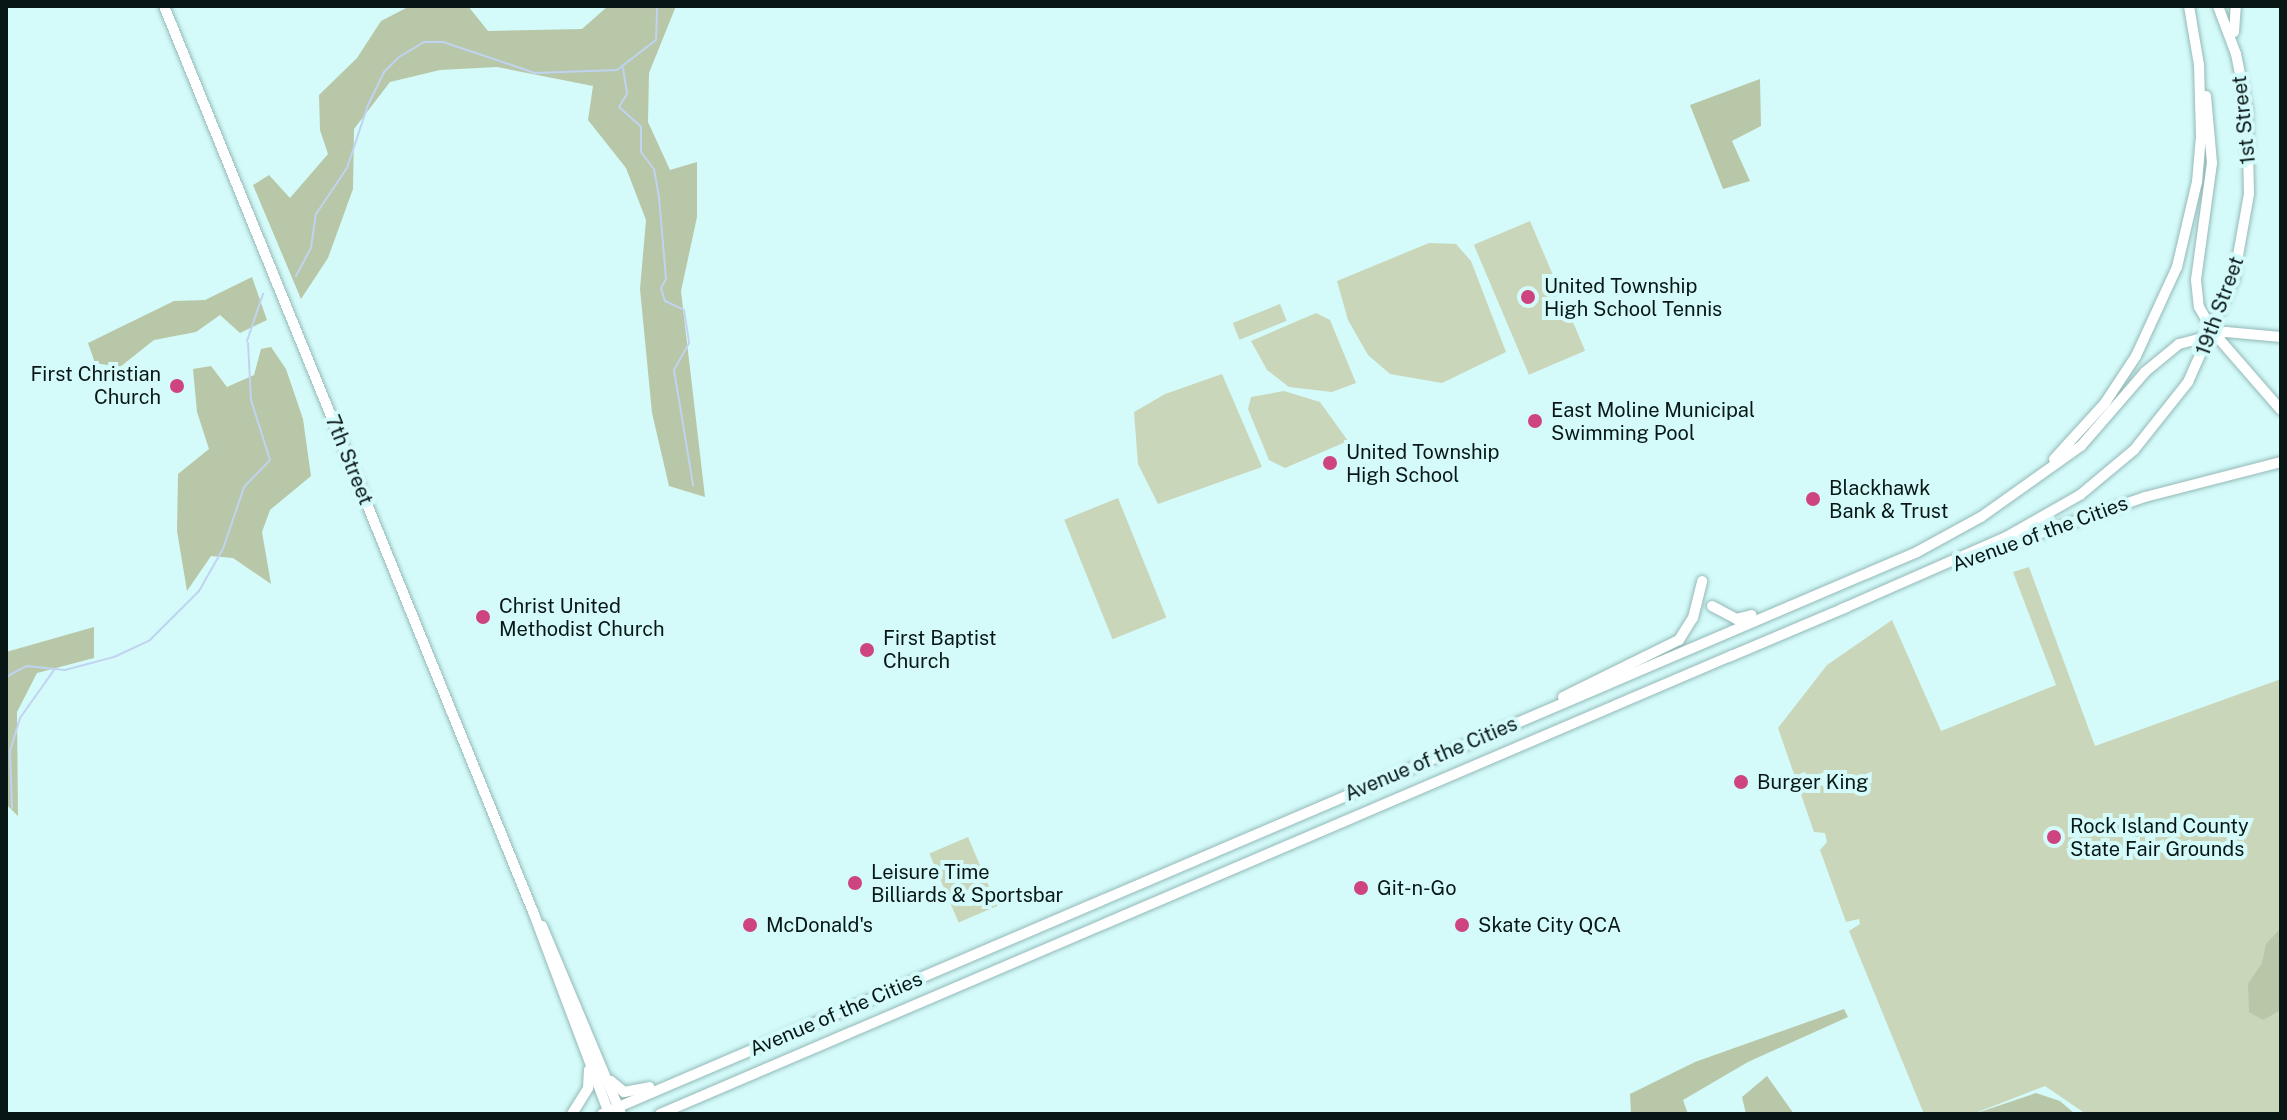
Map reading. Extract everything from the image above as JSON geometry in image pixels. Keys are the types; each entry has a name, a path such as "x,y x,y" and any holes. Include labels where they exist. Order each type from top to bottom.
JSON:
{"main road":[{"name":"7th Street","path":"164,6 612,1112"},
{"path":"2192,6 2212,163 2196,289 2214,333 2281,410"},
{"name":"1st Street","path":"2218,6 2247,109 2249,194 2244,237"},
{"path":"2236,6 2231,21 2254,126 2249,194"},
{"path":"2026,485 2105,403 2136,356 2172,280 2199,167 2197,51"},
{"name":"19th Street","path":"1842,609 2006,537 2080,495 2145,439 2188,382 2214,333 2244,237"},
{"name":"Avenue of the Cities","path":"612,1112 1903,558 1954,534 2081,446 2162,356 2214,333 2281,337"},
{"name":"Avenue of the Cities","path":"1583,720 1842,609 2145,497 2281,462"},
{"path":"1712,606 1732,618 1745,618 1903,558"},
{"path":"1519,722 1586,684 1672,646 1693,618 1702,581"},
{"name":"Avenue of the Cities","path":"664,1113 1716,663"},
{"name":"7th Street","path":"534,914 605,1074 612,1112"},
{"path":"605,1074 620,1091 640,1090 760,1046"},
{"path":"572,1114 588,1088 589,1060"}],"green space":[{"path":"410,6 468,6 488,31 582,29 608,6 676,6 649,73 648,122 670,170 697,162 697,217 681,291 705,497 669,486 652,413 640,289 646,220 626,168 588,120 593,86 497,67 440,70 390,82 354,129 353,189 328,258 301,299 253,185 269,175 290,198 328,154 320,130 319,95 357,58 381,21"},
{"path":"1760,79 1761,126 1732,141 1750,181 1723,189 1690,105"},
{"name":"United Township High School Tennis","path":"1530,221 1585,351 1529,375 1474,245"},
{"path":"1429,243 1456,244 1471,261 1506,352 1442,383 1390,374 1368,355 1348,320 1337,281"},
{"path":"252,277 267,320 240,333 220,315 196,332 154,340 120,367 95,363 88,343 174,301 205,300"},
{"path":"1280,304 1287,321 1239,340 1233,323"},
{"path":"1316,313 1330,320 1356,383 1332,392 1289,387 1267,370 1251,341"},
{"path":"271,347 286,369 303,419 311,476 270,510 262,532 271,584 233,558 211,556 187,591 177,531 178,474 209,449 197,412 193,369 211,366 227,387 254,375 261,349"},
{"path":"1222,374 1262,467 1158,504 1138,464 1134,412 1165,394"},
{"path":"1284,391 1320,402 1348,441 1285,468 1269,460 1248,409 1251,397"},
{"path":"1118,498 1166,618 1113,639 1064,520"},
{"name":"Rock Island County State Fair Grounds","path":"2029,567 2095,746 2281,679 2281,1114 2086,1114 2045,1086 1973,1114 1924,1114 1849,931 1860,924 1859,919 1846,922 1820,850 1827,842 1825,833 1814,832 1778,728 1827,665 1892,620 1941,731 2056,685 2013,572"},
{"path":"94,627 94,658 37,673 17,712 18,816 6,804 6,652"},
{"path":"968,837 997,906 959,922 929,853"},
{"path":"2281,928 2281,1010 2263,1020 2249,1012 2248,984 2262,963 2266,944"},
{"path":"1844,1009 1848,1017 1748,1062 1683,1100 1688,1114 1631,1114 1630,1094 1695,1062"},
{"path":"1767,1076 1794,1114 1746,1114 1742,1097"},
{"path":"2036,1093 2060,1101 2075,1114 1974,1114"}],"waterway":[{"path":"296,276 311,248 316,214 347,168 368,105 384,72 399,57 424,42 443,42 535,73 617,70 656,40 657,6"},
{"path":"623,68 627,94 619,107 641,127 641,152 654,169 659,197 666,279 661,288 665,301 684,310 689,343 674,370 693,485"},
{"path":"247,341 263,294"},
{"path":"6,677 27,666 65,670 114,657 150,640 199,591 223,549 244,487 270,460 251,400 248,343"},
{"path":"12,808 10,751 20,718 54,670"}],"place":[{"name":"United Township High School Tennis","path":"1528,297"},
{"name":"First Christian Church","path":"177,386"},
{"name":"East Moline Municipal Swimming Pool","path":"1535,421"},
{"name":"United Township High School","path":"1330,463"},
{"name":"Blackhawk Bank & Trust","path":"1813,499"},
{"name":"Christ United Methodist Church","path":"483,617"},
{"name":"First Baptist Church","path":"867,650"},
{"name":"Burger King","path":"1741,782"},
{"name":"Rock Island County State Fair Grounds","path":"2054,837"},
{"name":"Leisure Time Billiards & Sportsbar","path":"855,883"},
{"name":"Git-n-Go","path":"1361,888"},
{"name":"McDonald's","path":"750,925"},
{"name":"Skate City QCA","path":"1462,925"}]}
